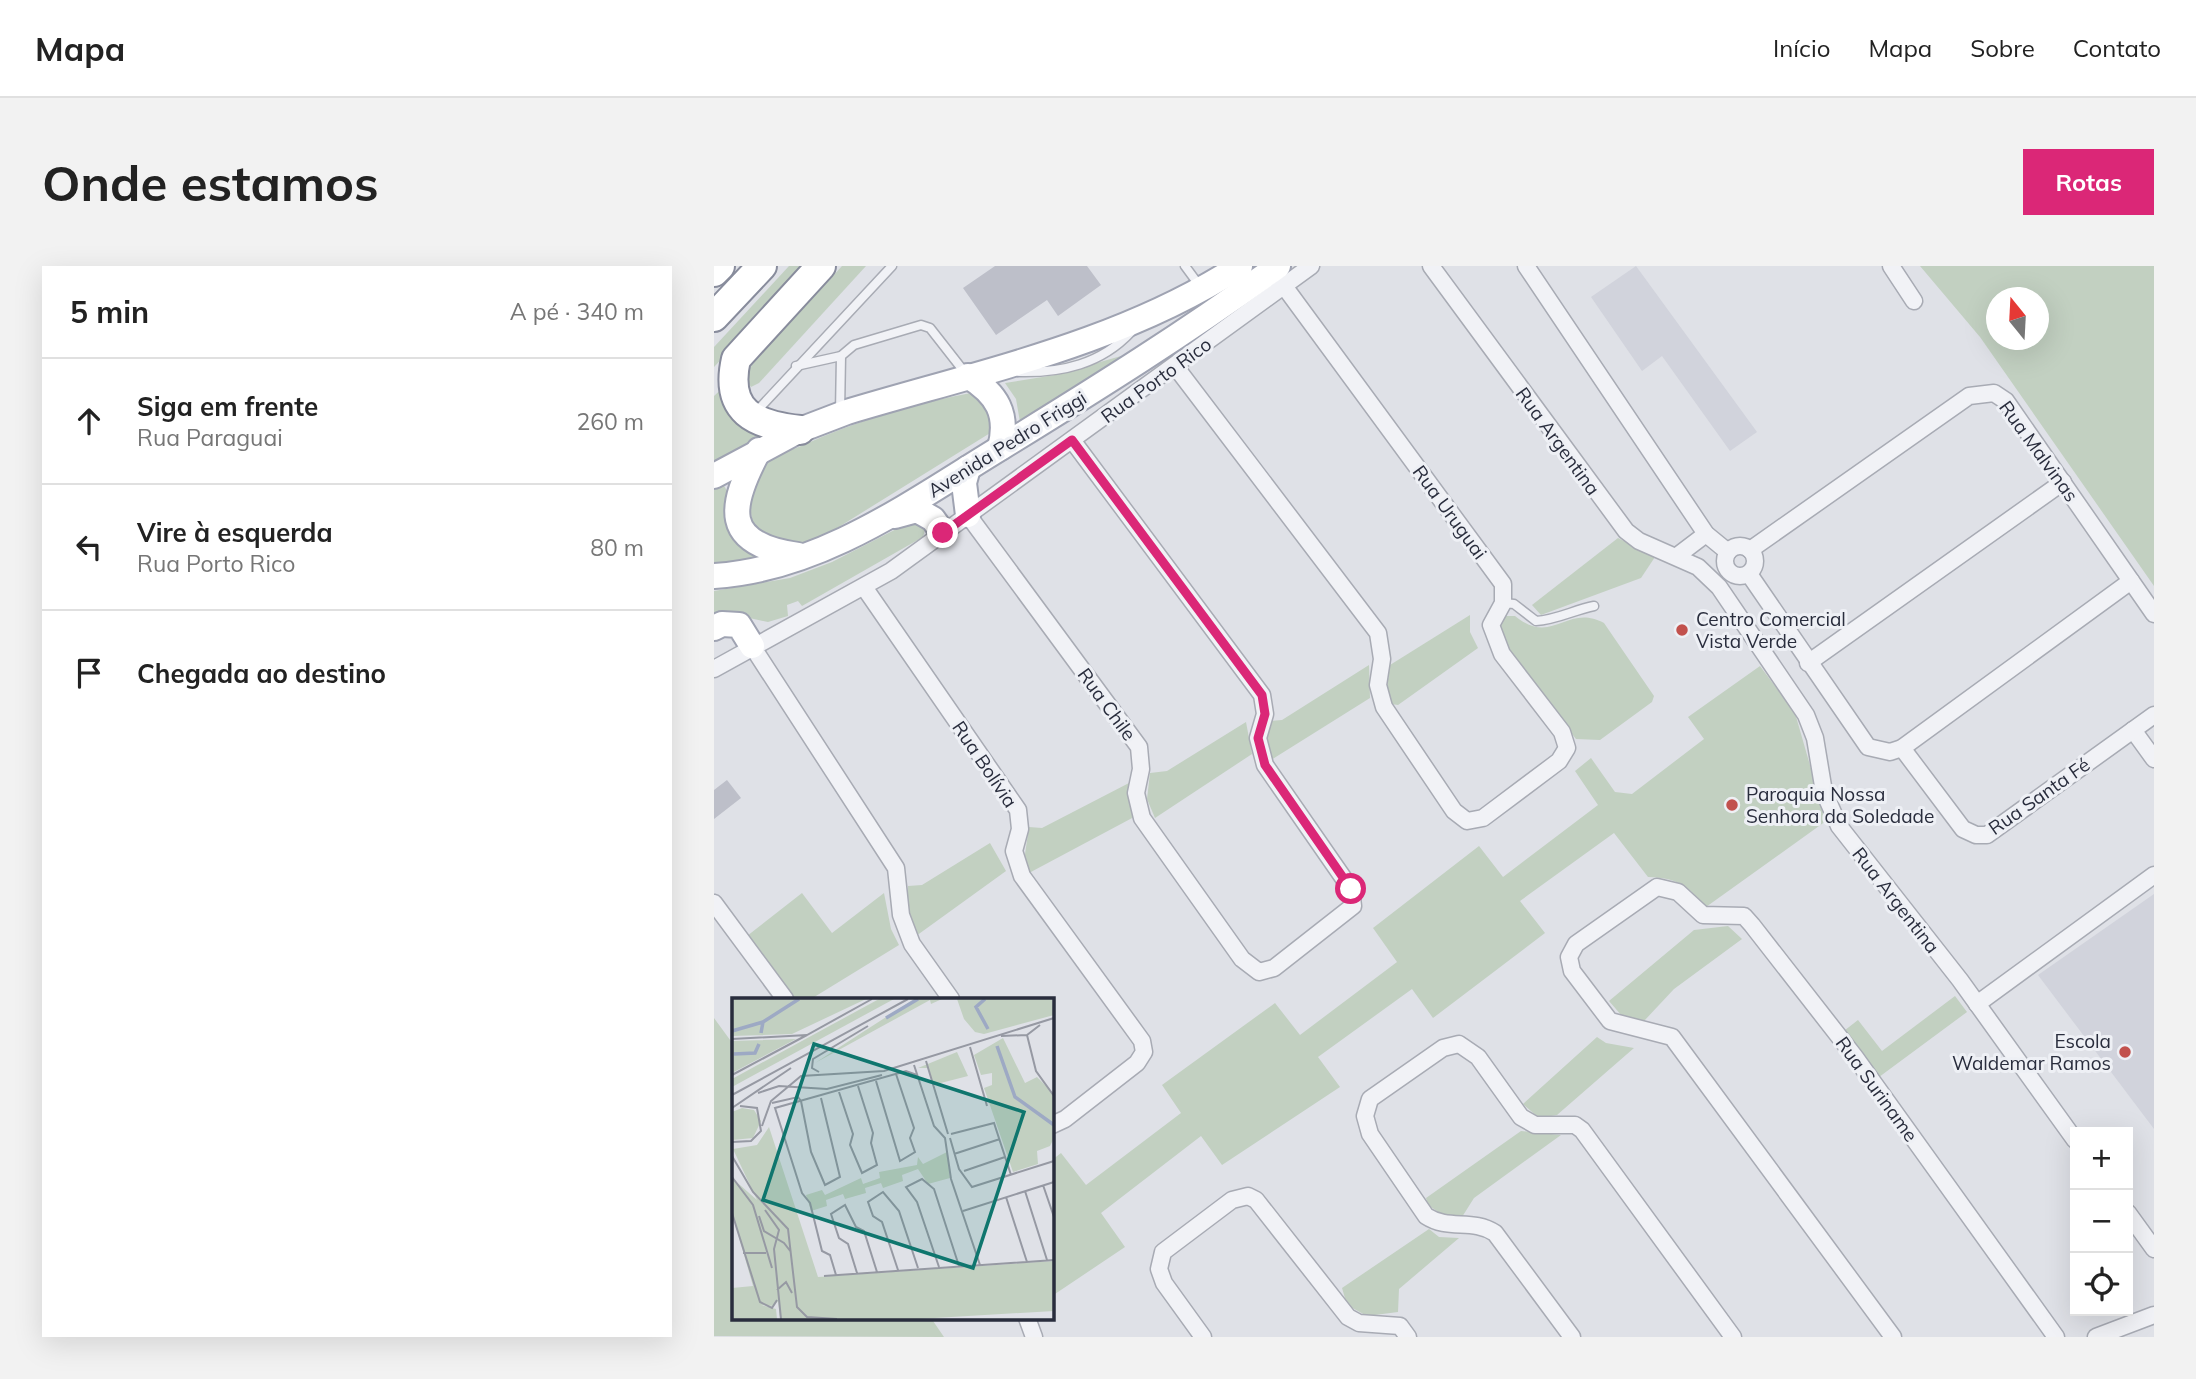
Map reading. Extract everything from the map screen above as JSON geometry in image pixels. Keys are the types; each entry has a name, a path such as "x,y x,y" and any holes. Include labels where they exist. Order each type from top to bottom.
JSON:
{"highway":[{"path":"714,272 719,266"},
{"path":"714,317 762,266"},
{"path":"800,430 764,425 751,417 740,405 732,377 736,359 821,266"},
{"path":"714,325 735,295"}],"main road":[{"path":"714,476 800,430 840,415 1140,322 1203,290 1240,266"},
{"name":"Avenida Pedro Friggi","path":"714,576 735,575 805,556 885,520 1205,319 1281,276"},
{"path":"1201,348 1205,319"},
{"path":"978,374 998,402 1003,415 1000,448"},
{"path":"759,450 736,498 736,516 744,532 758,543 772,551 805,556"},
{"path":"968,468 964,483 968,515"},
{"path":"885,520 917,510 933,519 943,533"},
{"path":"714,628 722,624 739,625 752,646"}],"street":[{"name":"Rua Porto Rico","path":"714,669 864,587 1201,348 1281,276 1311,266"},
{"name":"Rua Argentina","path":"1432,266 1618,522 1639,541 1698,567 1719,587 1806,715 1815,738 1824,792 1839,826 1977,1004 2070,1133"},
{"path":"1526,266 1706,534 1728,552"},
{"path":"1891,266 1914,301"},
{"name":"Rua Uruguai","path":"1281,276 1503,584 1503,603"},
{"path":"1175,366 1378,633 1382,660 1378,685 1384,707 1454,811 1467,821 1483,818 1559,761 1567,748 1562,732 1502,654 1491,625 1503,603"},
{"name":"Rua Malvinas","path":"1750,550 1969,396 1983,392 1994,393 2006,401 2154,614"},
{"name":"Rua Chile","path":"968,515 1139,747 1142,769 1136,793 1142,818 1242,959 1259,972 1274,968 1353,906 1351,889 1265,765 1258,738 1265,714 1262,695 1072,440"},
{"path":"1808,663 2063,482"},
{"path":"1676,556 1706,534"},
{"path":"1736,546 1750,550 1756,562 1749,574 1740,577 1730,573 1725,561 1728,552 1736,546"},
{"path":"1719,587 1730,573"},
{"path":"1749,574 1868,747 1890,752 1902,748 2131,581"},
{"name":"Rua Bolívia","path":"864,587 1018,810 1020,829 1014,851 1022,876 1142,1041 1144,1052 1138,1063 1065,1119 1054,1124"},
{"path":"752,646 896,868 901,915 912,944 950,998"},
{"name":"Rua Santa Fé","path":"1902,748 1963,829 1976,835 1987,835 2154,715"},
{"path":"2133,730 2154,759"},
{"path":"1977,1004 2154,875"},
{"name":"Rua Suriname","path":"1893,1337 1672,1037 1610,1021 1572,971 1569,957 1576,944 1657,887 1678,892 1703,915 1744,916 1752,925 1859,1063 2056,1337"},
{"path":"714,903 784,998"},
{"path":"1572,1337 1495,1233 1482,1224 1438,1224 1426,1216 1370,1133 1365,1116 1370,1100 1443,1048 1459,1044 1478,1057 1521,1117 1535,1125 1575,1125 1582,1130 1733,1337"},
{"path":"1203,1337 1164,1283 1159,1269 1163,1252 1232,1200 1248,1196 1256,1200 1348,1317 1359,1323 1400,1326 1408,1337"},
{"path":"2133,1220 2154,1249"},
{"path":"2095,1337 2154,1315"},
{"path":"1028,1320 1034,1337"}],"lane":[{"path":"751,417 892,266"},
{"path":"1185,266 1203,290"},
{"path":"796,366 841,356 854,345 920,325 930,328 978,374"},
{"path":"840,415 841,356"},
{"path":"1503,603 1514,604 1536,621 1551,621 1572,610 1594,606"}],"shaded area":[{"path":"1636,266 1757,432 1730,451 1662,356 1642,371 1591,297"},
{"name":"Escola Waldemar Ramos","path":"2154,894 2154,1129 2038,975"}],"green space":[{"path":"789,266 810,266 714,367 714,347"},
{"path":"842,266 866,266 759,383 751,387 747,381 747,372 755,361"},
{"path":"1920,266 2154,266 2154,586 1989,350 2049,350 2049,287 1986,287 1986,346"},
{"path":"1121,356 1124,360 1020,422 1016,399 1005,383 1055,375"},
{"path":"728,383 751,430 761,438 714,465 714,396"},
{"path":"976,392 984,396 995,430 821,538 796,547 780,547 767,541 758,532 750,507 752,493 756,479 772,460 865,420 931,401"},
{"path":"723,484 766,558 714,572 714,490"},
{"path":"920,522 926,526 923,537 802,606 798,601 787,605 788,616 768,622 736,615 714,623 714,591 790,578 832,562 908,523"},
{"path":"1618,538 1655,557 1641,578 1541,615 1532,605"},
{"path":"1470,615 1470,632 1478,648 1398,705 1391,704 1386,694 1390,665"},
{"path":"1504,616 1515,616 1540,627 1550,627 1579,618 1591,618 1604,623 1654,696 1652,702 1600,740 1576,739 1503,646 1497,628"},
{"path":"1369,665 1370,698 1271,760 1266,745 1270,721 1282,720"},
{"path":"1760,666 1795,713 1826,821 1706,907 1681,884 1648,877 1614,833 1520,901 1545,933 1433,1018 1412,989 1318,1057 1340,1087 1222,1165 1201,1136 1101,1213 1125,1247 1054,1295 1054,1158 1061,1153 1086,1185 1181,1113 1162,1085 1275,1003 1300,1035 1397,962 1373,928 1479,846 1503,877 1598,805 1575,771 1591,758 1615,792 1632,794 1704,739 1688,717"},
{"path":"1246,722 1252,754 1155,818 1147,799 1150,773 1167,771"},
{"path":"1129,783 1134,817 1029,873 1024,861 1029,827 1042,828"},
{"path":"990,843 1006,871 916,936 907,903 908,886 922,885"},
{"path":"802,893 832,933 884,893 891,929 899,945 813,998 794,998 747,936"},
{"path":"1728,926 1742,939 1674,989 1644,1021 1622,1016 1609,1001 1694,930"},
{"path":"1955,996 1967,1012 1875,1080 1840,1034 1858,1020 1882,1051"},
{"path":"714,1018 732,1043 732,1320 932,1320 944,1337 714,1336"},
{"path":"1597,1037 1606,1043 1634,1048 1557,1115 1539,1118 1523,1104"},
{"path":"1521,1131 1561,1135 1474,1198 1462,1217 1444,1216 1428,1205 1426,1198"},
{"path":"1429,1229 1439,1237 1459,1238 1399,1289 1398,1312 1367,1316 1347,1305 1342,1288"}],"building":[{"path":"995,266 1087,266 1101,285 1058,316 1047,300 996,335 963,288"},
{"path":"727,780 741,798 714,819 714,790"}],"place":[{"name":"Centro Comercial Vista Verde","path":"1682,630"},
{"name":"Paroquia Nossa Senhora da Soledade","path":"1732,805"},
{"name":"Escola Waldemar Ramos","path":"2125,1052"}],"route":[{"path":"943,533 1072,440 1262,695 1265,714 1258,738 1265,765 1351,889"}]}
